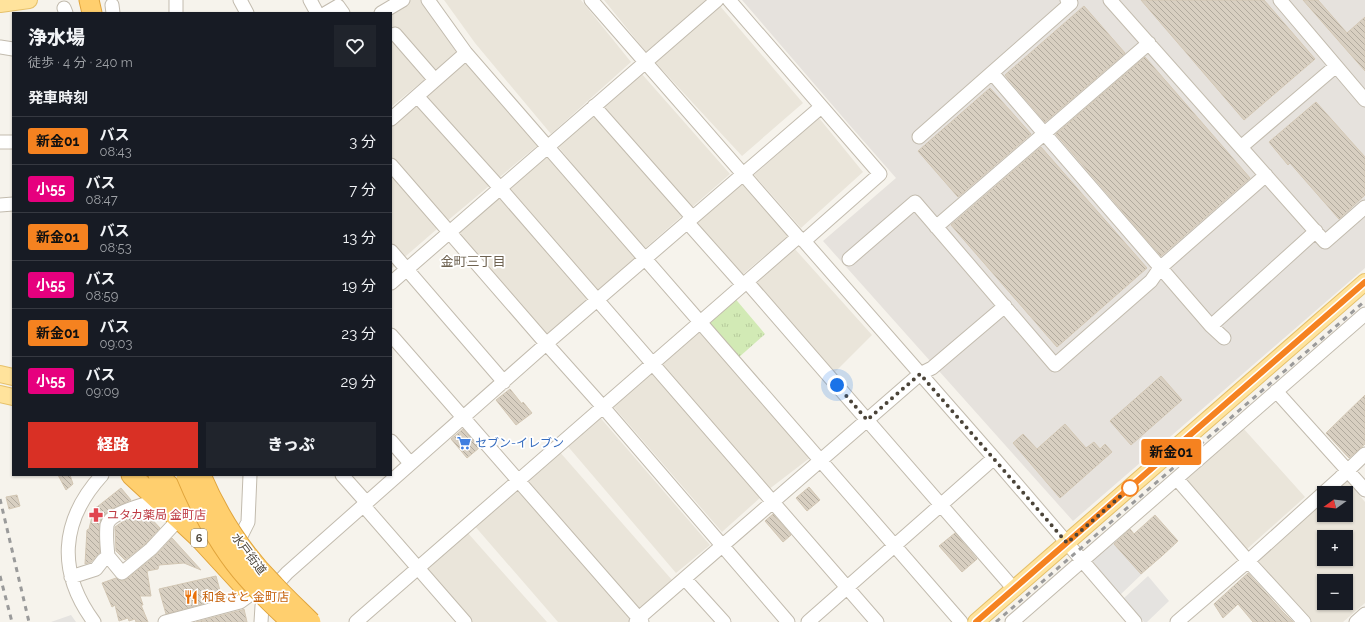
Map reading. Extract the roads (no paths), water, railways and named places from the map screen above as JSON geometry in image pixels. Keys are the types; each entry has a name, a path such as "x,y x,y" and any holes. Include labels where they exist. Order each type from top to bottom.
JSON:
{"highway":[{"path":"89,0 92,12"},
{"name":"水戸街道","path":"132,476 199,538 258,607 278,622"},
{"path":"154,476 155,491 158,500"},
{"name":"水戸街道","path":"159,476 319,622"},
{"name":"水戸街道","path":"186,476 205,514 230,556 246,578 291,622"},
{"name":"水戸街道","path":"201,476 222,516 260,570 273,585 311,622"},
{"path":"209,476 228,515 241,536 271,573 277,584"}],"main road":[{"path":"0,4 29,0"},
{"path":"976,622 1365,282"},
{"path":"0,374 12,377"},
{"path":"0,394 12,397"}],"street":[{"path":"176,0 176,12"},
{"path":"240,0 246,12"},
{"path":"310,0 316,12"},
{"path":"383,12 403,0"},
{"path":"428,0 466,53 961,622"},
{"path":"591,0 994,458 1135,622"},
{"path":"392,282 717,0"},
{"path":"356,622 745,283 880,174 729,0"},
{"path":"919,137 1070,4 1067,0"},
{"path":"1110,0 1325,242 1365,207"},
{"path":"1280,0 1365,100"},
{"path":"328,12 338,6 342,8"},
{"path":"395,34 435,80"},
{"path":"936,227 1149,43"},
{"path":"0,47 12,49"},
{"path":"392,118 466,53"},
{"path":"1241,147 1336,66"},
{"path":"992,73 1210,326 1224,338"},
{"path":"417,96 500,188 877,622"},
{"path":"594,106 690,220 942,505 1014,589"},
{"path":"164,622 183,620 240,602 258,607 287,573 410,463 822,107"},
{"path":"0,142 12,142"},
{"path":"392,166 788,622"},
{"path":"849,259 915,202 1055,365 1151,281 1160,268 1266,175"},
{"path":"0,205 12,204"},
{"path":"1210,326 1316,231"},
{"path":"392,252 504,382"},
{"path":"392,335 639,621 722,545 920,374 932,368 1004,306"},
{"path":"1012,622 1365,314"},
{"path":"1276,391 1365,490"},
{"path":"392,442 410,463"},
{"path":"1177,622 1248,561 1365,454"},
{"path":"808,622 848,589 894,546 994,458"},
{"path":"94,622 79,600 75,590 69,566 68,544 76,510 101,476"},
{"path":"241,536 248,522 250,476"},
{"path":"343,476 418,568 465,622"},
{"path":"1176,479 1304,622"},
{"path":"158,500 120,513 107,524 108,556 122,573 151,549 179,519"},
{"path":"71,577 96,569 108,556"},
{"path":"686,579 724,622"},
{"path":"1356,622 1365,614"}],"railway":[{"path":"996,622 1365,301"},
{"path":"0,499 29,622"},
{"path":"0,576 12,622"}],"place":[{"name":"セブン-イレブン","path":"464,443"},
{"name":"ユタカ薬局 金町店","path":"96,515"},
{"name":"和食さと 金町店","path":"191,597"}],"district":[{"name":"金町三丁目","path":"473,261"}]}
